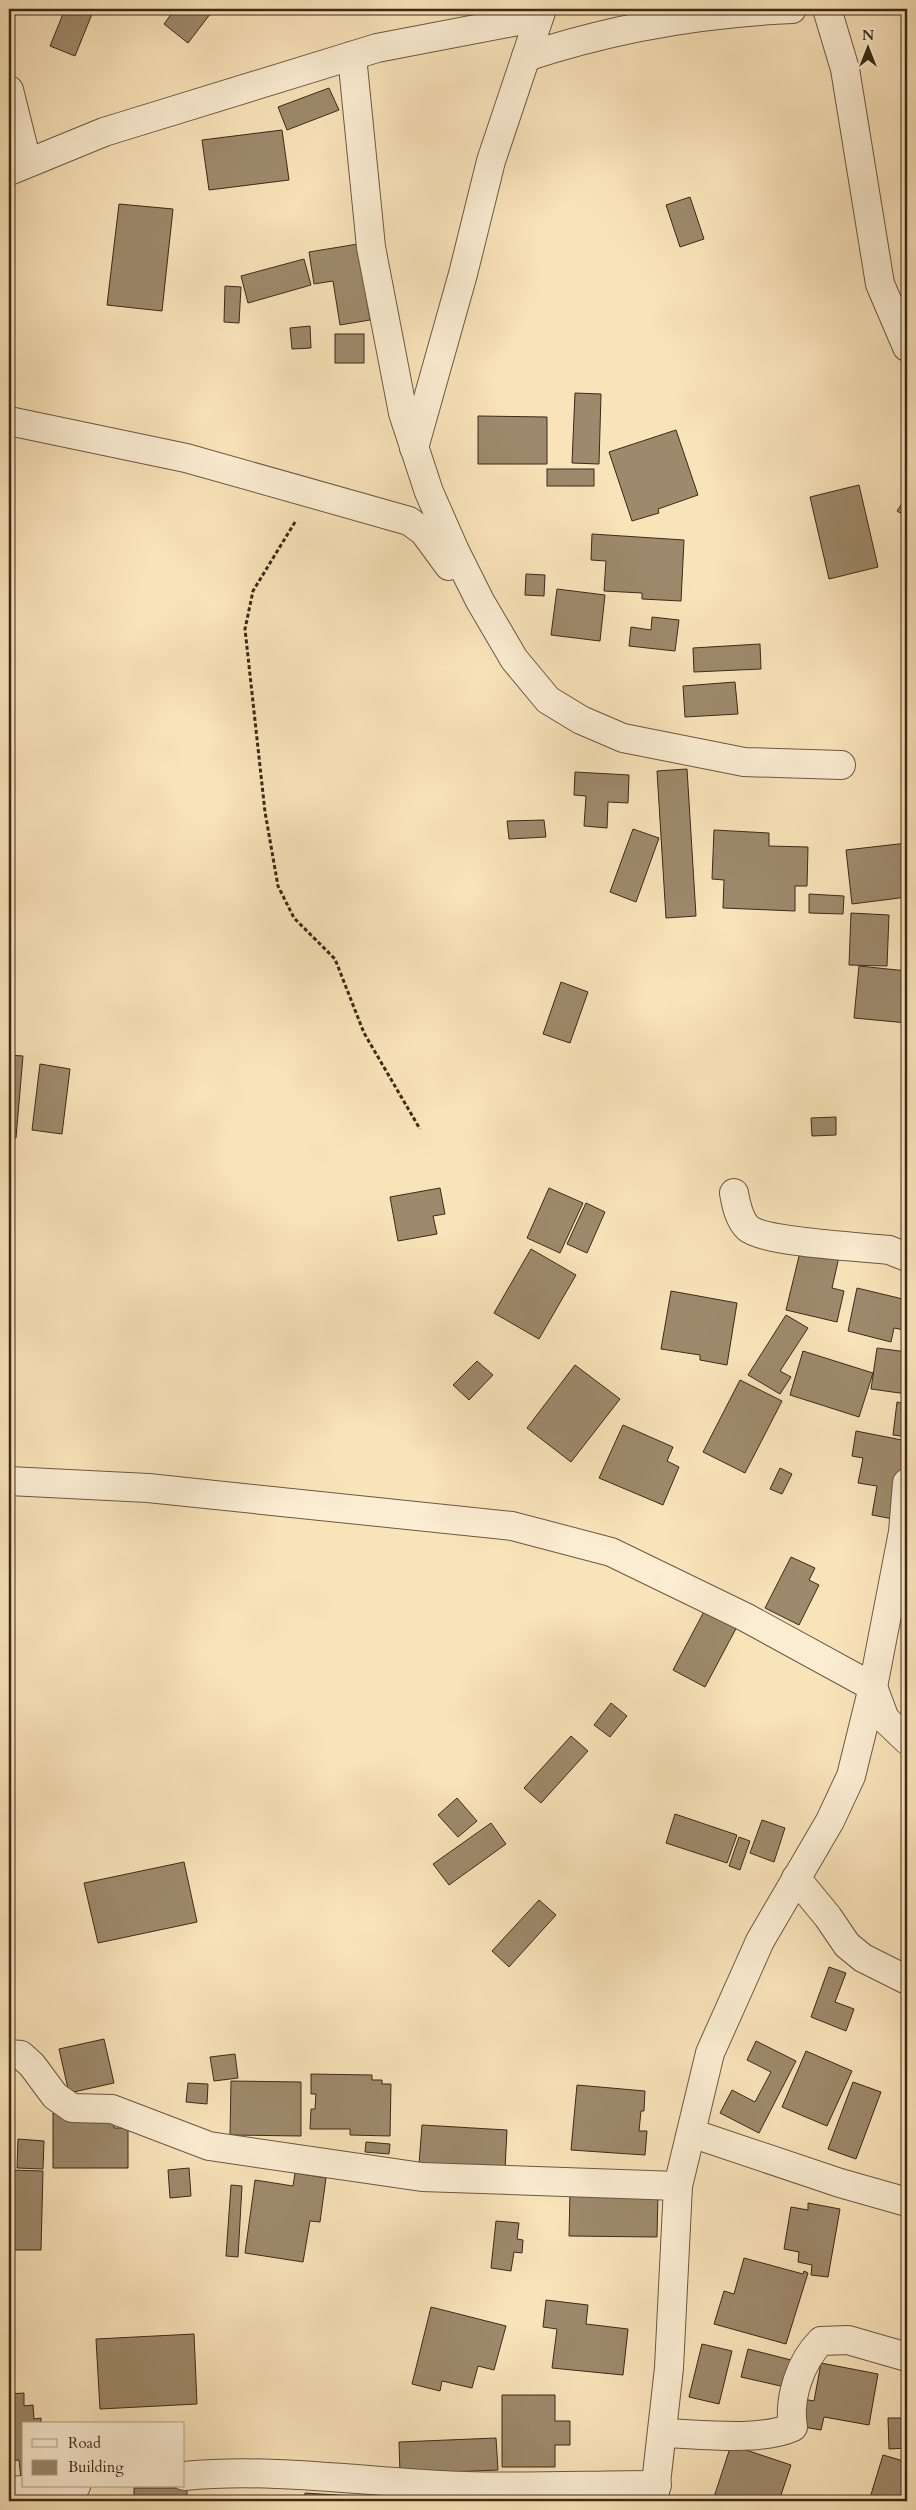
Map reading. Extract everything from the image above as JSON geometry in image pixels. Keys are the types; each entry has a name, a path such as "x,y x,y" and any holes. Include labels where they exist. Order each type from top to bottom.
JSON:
{"street":[{"path":"526,57 558,46 653,23 732,12 793,9 829,13 845,69 880,284 907,347"},
{"path":"9,90 18,167 104,132 377,48 540,13 491,161 463,274 414,448"},
{"path":"352,56 371,247 403,413 429,492 455,551 480,601 514,659"},
{"path":"9,421 186,458 409,521 424,532 514,659 548,700 581,720 623,738 744,762 841,765"},
{"path":"734,1193 738,1212 748,1228 770,1236 889,1250 907,1257"},
{"path":"9,1481 148,1488 512,1526 611,1552 745,1617 873,1687 885,1719 907,1740"},
{"path":"185,2476 208,2474 337,2476 463,2486 656,2493 670,2368 678,2186 710,2053 760,1941 830,1820 851,1776 873,1687 903,1532 907,1483"},
{"path":"796,1878 828,1917 847,1945 863,1958 907,1980"},
{"path":"9,2054 21,2056 32,2065 55,2096 72,2108 112,2108 208,2146 422,2177 678,2186"},
{"path":"691,2133 840,2183 907,2202"},
{"path":"663,2433 732,2435 780,2433 793,2427 790,2413 795,2393 805,2363 811,2351 821,2341 848,2340 907,2357"},
{"path":"9,2491 49,2488"}],"path":[{"path":"312,494 253,591 245,629 265,812 278,886 294,918 335,959 364,1033 420,1129"}],"building":[{"path":"65,9 94,9 75,56 50,46"},
{"path":"175,9 214,9 188,43 164,24"},
{"path":"329,88 339,110 287,130 278,107"},
{"path":"282,130 289,180 209,190 202,140"},
{"path":"690,197 704,239 680,247 666,205"},
{"path":"119,204 173,209 162,311 107,305"},
{"path":"358,244 370,320 340,325 333,281 314,284 309,252"},
{"path":"304,259 311,285 248,303 241,276"},
{"path":"225,286 241,287 239,323 224,322"},
{"path":"310,326 311,348 292,349 290,328"},
{"path":"335,334 364,334 364,363 335,363"},
{"path":"575,393 601,394 599,464 572,463"},
{"path":"478,416 547,417 547,464 478,464"},
{"path":"676,430 698,495 658,509 659,513 632,521 609,452"},
{"path":"547,469 594,469 594,486 547,486"},
{"path":"859,485 878,567 829,579 810,497"},
{"path":"907,496 907,517 897,511"},
{"path":"592,534 684,540 681,601 642,599 642,593 604,591 606,561 591,560"},
{"path":"526,574 545,575 544,596 525,595"},
{"path":"557,589 605,595 600,641 551,635"},
{"path":"652,617 679,620 675,651 629,646 631,627 651,630"},
{"path":"760,644 761,669 694,672 693,648"},
{"path":"735,682 738,714 685,717 683,686"},
{"path":"687,769 696,916 666,918 657,771"},
{"path":"575,772 629,775 628,803 608,802 607,828 584,826 586,796 574,795"},
{"path":"544,820 546,837 509,839 507,821"},
{"path":"633,829 659,838 636,902 610,892"},
{"path":"714,830 769,833 769,846 808,847 807,886 795,886 795,911 723,908 724,880 712,879"},
{"path":"907,843 907,897 852,904 846,850"},
{"path":"809,894 844,896 843,914 809,913"},
{"path":"851,913 889,915 887,966 849,965"},
{"path":"859,966 907,971 907,1023 854,1018"},
{"path":"561,982 588,992 570,1043 543,1034"},
{"path":"9,1055 23,1056 16,1138 9,1138"},
{"path":"40,1064 70,1069 62,1134 32,1130"},
{"path":"836,1117 836,1135 812,1136 811,1118"},
{"path":"440,1188 445,1214 433,1216 437,1234 398,1241 390,1197"},
{"path":"549,1188 583,1203 560,1253 527,1238"},
{"path":"586,1203 605,1212 587,1253 567,1244"},
{"path":"801,1248 839,1257 832,1288 844,1291 837,1322 786,1310"},
{"path":"531,1249 576,1275 539,1339 494,1313"},
{"path":"857,1288 907,1300 904,1330 894,1328 891,1342 848,1331"},
{"path":"671,1291 737,1303 727,1365 700,1360 700,1355 661,1349"},
{"path":"786,1315 808,1328 780,1371 791,1377 780,1394 748,1375"},
{"path":"877,1348 907,1352 907,1394 871,1389"},
{"path":"803,1351 873,1373 859,1417 790,1395"},
{"path":"477,1361 493,1375 469,1400 453,1385"},
{"path":"575,1365 620,1399 571,1462 527,1428"},
{"path":"740,1380 782,1401 745,1473 703,1452"},
{"path":"897,1402 907,1404 907,1437 893,1435"},
{"path":"623,1425 673,1447 667,1461 679,1467 663,1505 599,1478"},
{"path":"856,1431 907,1441 893,1519 872,1515 877,1486 858,1483 863,1458 852,1456"},
{"path":"780,1468 792,1474 782,1494 770,1489"},
{"path":"791,1557 815,1568 809,1580 819,1585 799,1625 765,1608"},
{"path":"708,1604 740,1621 705,1687 673,1670"},
{"path":"611,1703 627,1716 610,1737 594,1725"},
{"path":"571,1736 588,1751 541,1803 524,1788"},
{"path":"457,1798 477,1821 458,1837 438,1815"},
{"path":"675,1814 737,1835 727,1863 666,1843"},
{"path":"762,1820 785,1828 774,1862 750,1853"},
{"path":"491,1823 506,1844 449,1885 433,1864"},
{"path":"739,1837 750,1841 740,1870 729,1866"},
{"path":"184,1862 197,1922 98,1943 84,1883"},
{"path":"539,1900 556,1915 509,1967 492,1951"},
{"path":"829,1967 846,1973 835,2002 854,2009 846,2031 811,2017"},
{"path":"104,2039 114,2083 69,2093 59,2049"},
{"path":"756,2041 796,2061 759,2133 720,2113 732,2090 755,2102 771,2072 747,2060"},
{"path":"806,2051 852,2071 827,2126 782,2107"},
{"path":"235,2054 238,2078 214,2081 210,2057"},
{"path":"311,2074 372,2075 372,2080 382,2080 382,2084 391,2084 390,2136 350,2135 350,2129 310,2129 311,2109 315,2109 316,2094 311,2094"},
{"path":"231,2081 301,2082 301,2136 230,2135"},
{"path":"853,2082 881,2092 856,2159 828,2149"},
{"path":"188,2083 208,2084 207,2104 186,2102"},
{"path":"577,2085 645,2091 644,2111 641,2111 639,2131 647,2131 645,2155 571,2150"},
{"path":"53,2113 114,2113 114,2128 128,2128 128,2168 53,2168"},
{"path":"422,2125 507,2130 505,2169 419,2164"},
{"path":"18,2139 44,2141 43,2169 17,2168"},
{"path":"366,2142 390,2144 389,2154 365,2152"},
{"path":"189,2168 191,2196 170,2198 168,2170"},
{"path":"9,2170 43,2171 41,2250 9,2250"},
{"path":"295,2173 326,2178 320,2222 310,2221 303,2262 245,2253 255,2180 293,2186"},
{"path":"231,2185 242,2186 238,2257 226,2256"},
{"path":"570,2191 658,2193 657,2237 569,2236"},
{"path":"808,2203 840,2209 828,2277 811,2275 812,2265 798,2262 799,2252 784,2249 791,2207 808,2210"},
{"path":"496,2221 519,2223 517,2239 523,2240 522,2253 514,2252 511,2271 491,2268"},
{"path":"744,2258 803,2274 804,2271 808,2273 786,2344 714,2324 724,2291 734,2294"},
{"path":"546,2300 588,2305 586,2324 628,2329 623,2375 552,2368 557,2329 543,2327"},
{"path":"431,2307 506,2326 494,2370 478,2366 472,2388 442,2381 440,2391 412,2384"},
{"path":"194,2334 197,2404 100,2409 96,2339"},
{"path":"702,2344 732,2351 719,2404 689,2397"},
{"path":"748,2349 791,2360 785,2387 741,2377"},
{"path":"821,2363 878,2374 869,2425 824,2417 821,2430 798,2426 803,2399 814,2401"},
{"path":"24,2393 24,2406 33,2405 34,2419 41,2418 41,2422 22,2422 21,2479 19,2460 9,2461 9,2394"},
{"path":"502,2395 555,2395 555,2421 570,2421 570,2445 555,2445 555,2467 502,2467"},
{"path":"888,2418 907,2418 907,2448 889,2449"},
{"path":"496,2438 498,2470 400,2474 399,2442"},
{"path":"731,2445 791,2465 779,2501 727,2501 714,2497"},
{"path":"883,2455 907,2462 907,2483 902,2501 869,2501"},
{"path":"134,2488 187,2488 187,2501 134,2501"},
{"path":"305,2493 431,2501 304,2501"}]}
